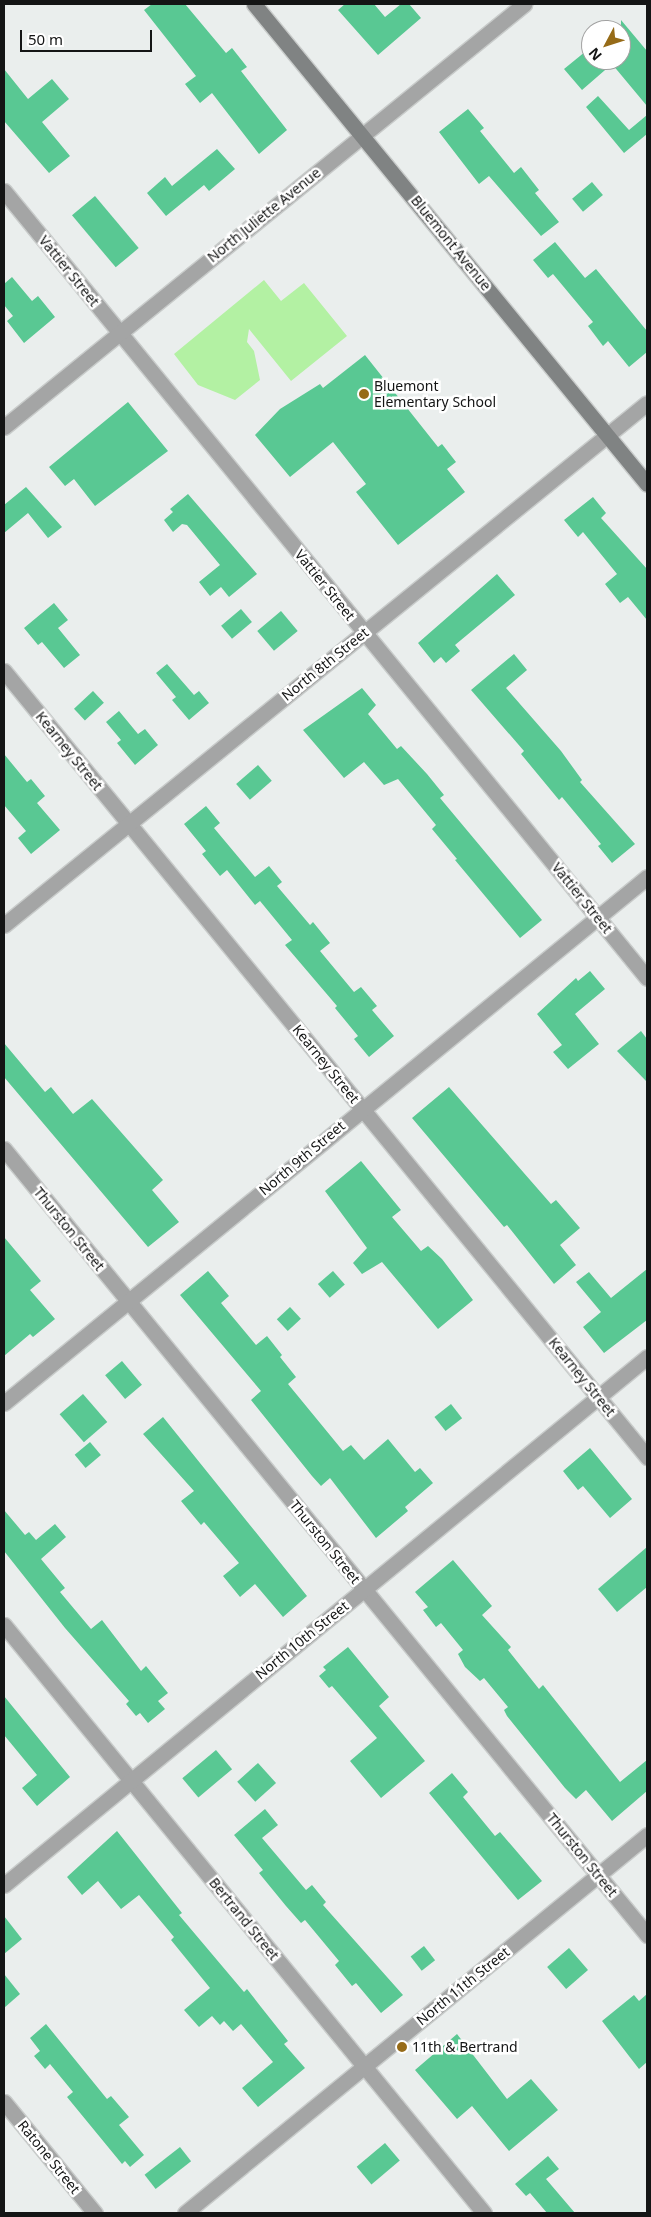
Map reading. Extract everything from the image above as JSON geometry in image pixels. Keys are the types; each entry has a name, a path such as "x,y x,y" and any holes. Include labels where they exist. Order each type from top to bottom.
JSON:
{"main road":[{"name":"Bluemont Avenue","path":"254,4 364,135 647,484"}],"street":[{"name":"North Juliette Avenue","path":"4,427 524,4"},
{"name":"Vattier Street","path":"4,191 647,978"},
{"name":"North 8th Street","path":"4,925 647,402"},
{"name":"Kearney Street","path":"4,671 647,1457"},
{"name":"North 9th Street","path":"4,1403 362,1107 647,877"},
{"name":"Thurston Street","path":"4,1149 647,1935"},
{"name":"North 10th Street","path":"4,1885 647,1357"},
{"name":"Bertrand Street","path":"4,1625 484,2213"},
{"name":"North 11th Street","path":"185,2213 647,1835"},
{"name":"Ratone Street","path":"4,2102 95,2213"}],"green space":[{"path":"264,280 281,301 304,283 347,336 291,381 249,329 247,342 254,351 260,380 235,400 198,385 174,354"}],"building":[{"path":"152,4 185,4 226,53 232,48 247,67 241,71 287,130 259,154 212,93 200,103 185,84 196,76 144,10"},
{"path":"345,4 374,4 385,17 401,4 409,4 421,18 378,55 338,10"},
{"path":"631,32 647,51 647,106 617,70 631,70"},
{"path":"581,55 581,70 605,70 582,90 564,69"},
{"path":"4,69 28,99 52,79 69,99 42,122 70,156 49,173 4,121"},
{"path":"598,96 629,130 647,115 647,134 624,153 586,107"},
{"path":"468,109 484,128 480,131 514,173 521,167 539,190 535,193 559,222 541,236 489,176 479,184 439,132"},
{"path":"217,149 235,169 209,191 204,185 166,216 147,193 165,177 172,186"},
{"path":"592,182 603,195 583,212 572,199"},
{"path":"95,196 139,248 116,267 72,215"},
{"path":"555,242 585,278 596,269 647,331 647,352 629,367 608,341 603,346 588,326 593,322 553,274 548,278 533,260"},
{"path":"12,277 32,301 38,296 55,317 24,343 7,321 13,316 4,305 4,284"},
{"path":"365,355 438,447 442,444 456,462 447,469 465,492 398,545 356,492 366,484 333,442 290,477 255,435 280,409 320,384 323,388"},
{"path":"128,402 168,451 95,506 74,479 65,486 49,467"},
{"path":"26,487 62,527 48,538 28,513 4,533 4,505"},
{"path":"188,494 257,574 229,597 221,587 210,596 199,582 220,565 187,525 182,524 173,532 164,520 173,512 170,509"},
{"path":"593,497 606,513 601,518 647,569 647,620 628,597 620,603 605,584 617,574 583,532 578,537 564,520"},
{"path":"497,574 515,595 455,645 460,651 446,663 441,657 434,663 418,643"},
{"path":"54,603 68,620 58,628 80,655 64,668 42,642 38,645 24,628"},
{"path":"241,609 252,622 232,639 221,626"},
{"path":"281,611 298,631 274,651 257,631"},
{"path":"514,654 527,670 506,688 561,751 582,780 580,782 635,844 612,863 598,846 601,844 562,797 559,800 521,754 524,751 471,690"},
{"path":"167,664 194,695 199,691 209,703 189,720 172,700 176,697 156,673"},
{"path":"362,688 376,705 368,714 397,749 401,746 427,774 444,795 440,798 542,920 520,938 455,860 457,859 432,829 436,825 398,779 384,785 364,762 344,778 303,730"},
{"path":"93,691 104,703 85,720 74,709"},
{"path":"119,711 138,734 145,729 158,745 135,765 117,743 121,740 106,722"},
{"path":"4,754 27,782 31,779 45,796 37,803 60,830 31,854 18,838 26,831 4,805"},
{"path":"258,765 272,781 250,800 236,784"},
{"path":"206,806 220,823 214,828 255,877 269,866 282,882 277,886 310,925 313,922 330,943 320,951 354,992 361,987 377,1006 372,1010 394,1036 369,1057 354,1039 358,1036 335,1008 337,1006 285,945 292,940 260,901 255,905 227,870 220,876 202,854 206,851 184,824"},
{"path":"590,971 605,989 575,1014 599,1044 568,1069 553,1052 562,1045 537,1014 576,978 578,981"},
{"path":"641,1031 647,1039 647,1082 617,1051"},
{"path":"4,1043 45,1092 51,1087 73,1114 92,1099 163,1180 152,1190 179,1222 148,1247 4,1077"},
{"path":"449,1087 551,1204 556,1200 580,1228 560,1245 576,1265 554,1284 507,1225 504,1227 412,1118"},
{"path":"361,1161 401,1210 392,1217 421,1251 428,1246 442,1259 473,1300 438,1329 382,1262 362,1274 353,1263 367,1248 325,1191"},
{"path":"4,1237 41,1281 30,1290 55,1319 33,1337 30,1334 4,1356"},
{"path":"647,1269 647,1320 604,1353 583,1327 601,1312 576,1282 589,1272 611,1298"},
{"path":"208,1271 229,1296 221,1303 256,1345 267,1336 282,1355 280,1357 296,1377 288,1384 343,1451 351,1445 364,1460 388,1439 415,1472 420,1468 433,1483 405,1507 408,1511 376,1538 330,1478 321,1486 312,1476 251,1400 261,1391 180,1295"},
{"path":"333,1271 345,1285 330,1298 318,1284"},
{"path":"290,1307 301,1319 288,1331 277,1319"},
{"path":"122,1361 142,1385 125,1399 105,1375"},
{"path":"83,1394 107,1422 84,1442 60,1414"},
{"path":"451,1404 462,1418 446,1431 434,1417"},
{"path":"163,1417 307,1596 283,1617 255,1584 240,1597 223,1576 239,1563 204,1522 201,1525 181,1501 194,1491 143,1434"},
{"path":"90,1442 101,1455 86,1468 75,1455"},
{"path":"590,1448 632,1499 610,1518 583,1486 578,1490 563,1471"},
{"path":"4,1510 25,1535 29,1532 36,1540 55,1524 66,1537 41,1559 65,1588 60,1592 91,1629 102,1620 141,1671 146,1666 168,1693 158,1701 165,1709 148,1723 140,1713 136,1716 126,1704 129,1701 65,1628 4,1551"},
{"path":"647,1547 647,1587 617,1612 598,1589"},
{"path":"453,1560 492,1606 482,1615 511,1647 508,1650 539,1689 543,1685 620,1782 647,1760 647,1791 612,1821 586,1790 576,1799 565,1788 507,1716 504,1710 508,1707 484,1678 480,1681 465,1667 458,1654 463,1650 441,1623 436,1627 423,1610 428,1607 415,1592"},
{"path":"348,1647 389,1697 379,1706 425,1761 381,1798 350,1761 377,1738 332,1686 329,1688 319,1676 326,1670 323,1667"},
{"path":"4,1696 70,1777 37,1806 22,1788 37,1775 4,1735"},
{"path":"216,1750 232,1769 198,1797 182,1778"},
{"path":"258,1763 276,1783 255,1802 237,1782"},
{"path":"452,1773 468,1792 463,1797 495,1836 500,1832 542,1881 518,1900 429,1793"},
{"path":"265,1809 278,1825 262,1838 306,1890 312,1885 326,1902 323,1905 403,1995 381,2013 356,1983 352,1986 335,1965 339,1961 305,1920 301,1923 286,1906 259,1873 263,1870 234,1835"},
{"path":"117,1831 182,1913 179,1915 244,1992 247,1989 288,2041 284,2044 305,2068 258,2107 242,2088 273,2062 241,2024 233,2031 224,2021 220,2025 212,2016 199,2027 184,2010 210,1988 171,1940 174,1937 139,1895 121,1909 98,1881 82,1895 67,1877"},
{"path":"4,1916 22,1939 4,1954"},
{"path":"424,1946 435,1960 422,1971 411,1956"},
{"path":"569,1948 588,1970 566,1989 547,1967"},
{"path":"4,1974 20,1994 4,2008"},
{"path":"647,1994 647,2062 639,2069 602,2021 634,1995 639,2001"},
{"path":"46,2024 107,2099 111,2096 129,2117 119,2125 144,2155 130,2167 125,2161 122,2164 67,2097 73,2092 50,2064 45,2069 34,2056 40,2051 30,2038"},
{"path":"457,2034 507,2099 531,2079 558,2110 509,2151 472,2106 457,2119 415,2070"},
{"path":"385,2143 400,2161 371,2184 357,2167"},
{"path":"180,2147 191,2161 156,2189 145,2175"},
{"path":"548,2156 559,2169 546,2179 575,2213 547,2213 530,2193 526,2196 515,2184"}],"place":[{"name":"Bluemont Elementary School","path":"364,394"},
{"name":"11th & Bertrand","path":"402,2047"}]}
